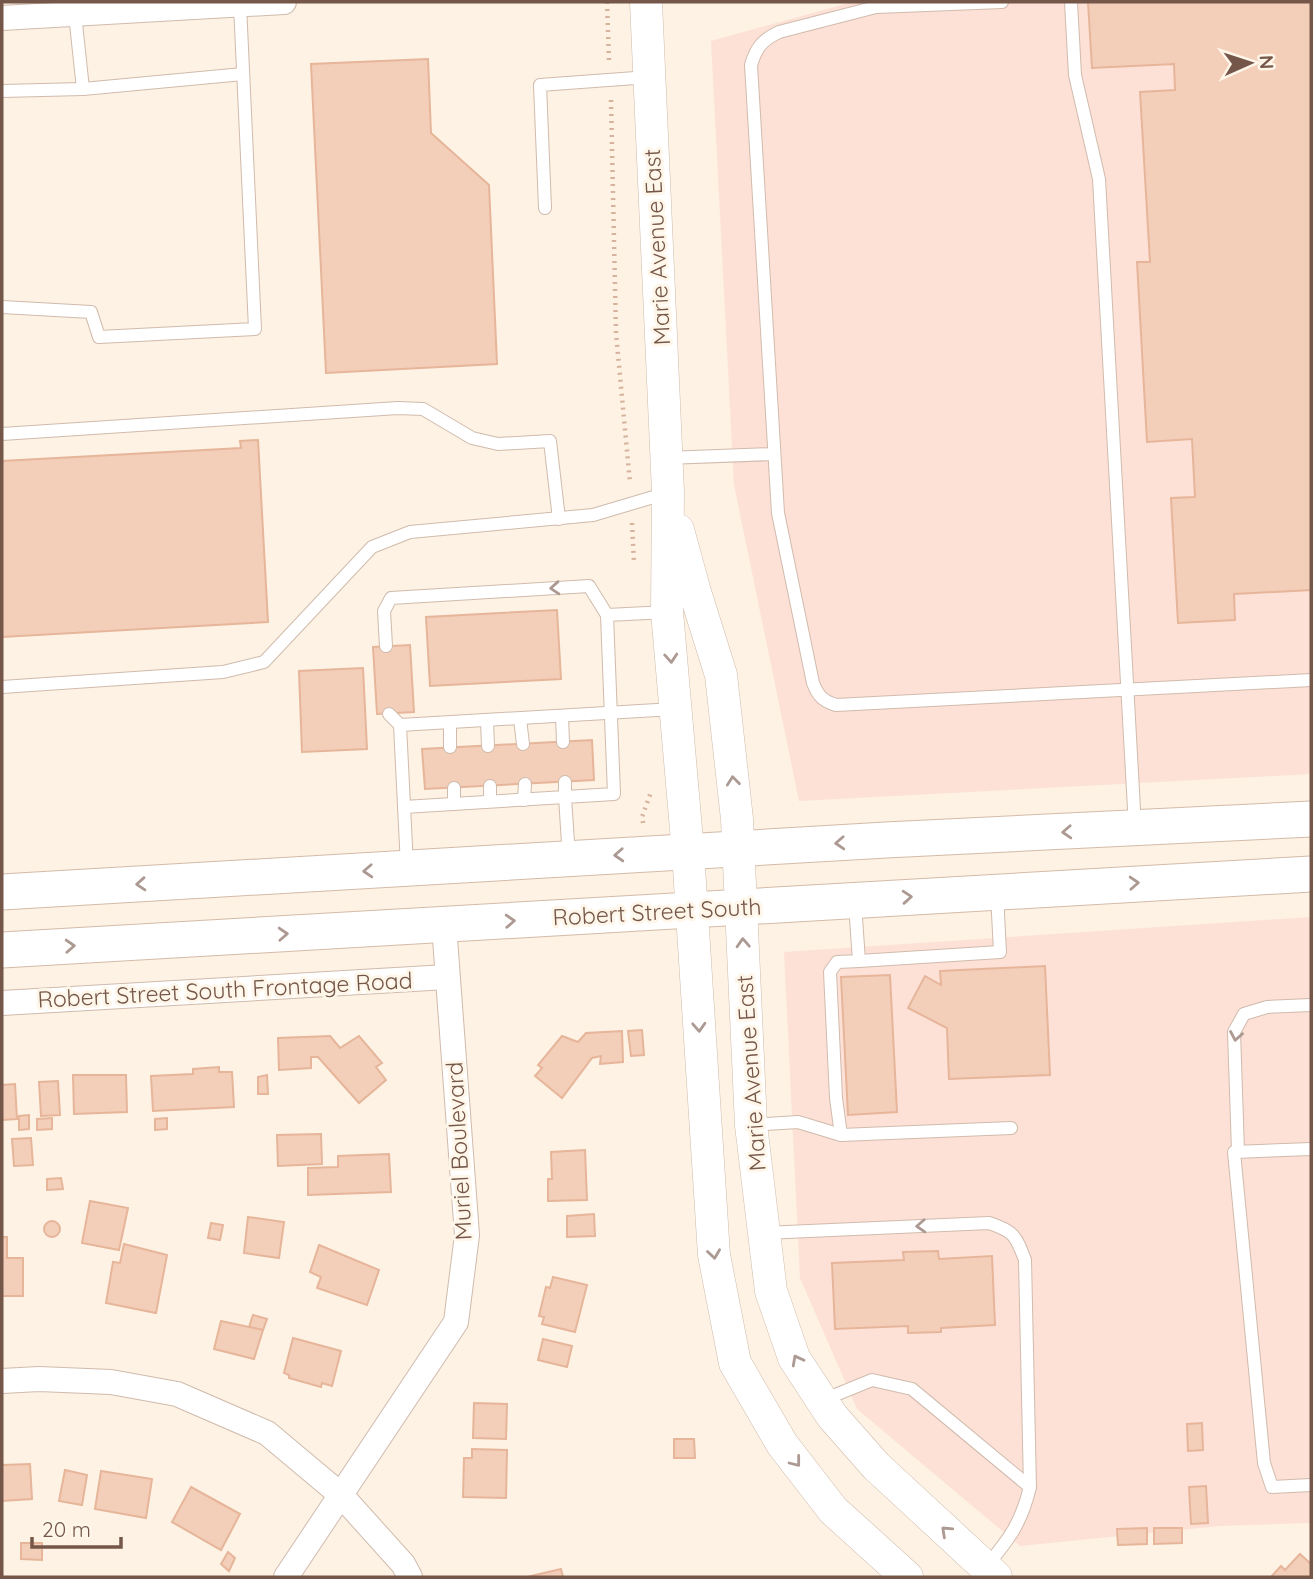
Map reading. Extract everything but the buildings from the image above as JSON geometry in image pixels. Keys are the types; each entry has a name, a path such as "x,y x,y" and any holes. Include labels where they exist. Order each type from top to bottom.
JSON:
{"main road":[{"path":"2,892 569,858 1311,819"},
{"name":"Robert Street South","path":"2,950 1311,874"}],"street":[{"path":"2,18 284,2"},
{"name":"Marie Avenue East","path":"646,2 668,492 652,613 675,709 688,852 714,1255 736,1363 782,1444 833,1510 908,1577"},
{"name":"Marie Avenue East","path":"668,492 695,592 722,675 738,849 751,1125 771,1291 794,1358 832,1416 876,1465 991,1573"},
{"name":"Muriel Boulevard","path":"286,1577 456,1322 467,1235 444,925"},
{"name":"Robert Street South Frontage Road","path":"2,1003 447,977"},
{"path":"2,1381 39,1379 111,1382 177,1394 267,1433 341,1495 403,1564 410,1577"}],"lane":[{"path":"1002,2 876,7 779,32 766,38 755,49 751,65 778,513 810,671 818,695 826,702 836,705 1311,680"},
{"path":"1071,2 1075,75 1099,179 1135,828"},
{"path":"2,307 91,312 99,337 255,329 240,5"},
{"path":"75,14 83,89"},
{"path":"2,91 83,89 243,74"},
{"path":"545,208 540,85 650,77"},
{"path":"2,434 398,408 423,409 472,438 498,444 550,441 559,519"},
{"path":"666,458 774,454"},
{"path":"2,687 223,672 264,663 372,547 410,532 593,515 668,492"},
{"path":"386,646 384,611 391,598 589,586 607,615 614,794 404,807"},
{"path":"607,615 652,613"},
{"path":"400,725 611,715 675,709"},
{"path":"389,714 400,725 407,869"},
{"path":"562,717 563,742"},
{"path":"520,719 523,744"},
{"path":"487,721 488,746"},
{"path":"450,723 450,747"},
{"path":"565,782 569,858"},
{"path":"524,800 525,784"},
{"path":"490,786 490,801"},
{"path":"454,788 454,804"},
{"path":"841,1135 836,1098 830,972 837,962 1000,952 997,891"},
{"path":"855,900 859,961"},
{"path":"1238,1151 1234,1032 1244,1014 1267,1007 1311,1005"},
{"path":"751,1125 797,1122 841,1135 1011,1128"},
{"path":"1311,1149 1234,1152 1264,1463 1272,1487 1311,1485"},
{"path":"764,1233 989,1223 1007,1228 1018,1242 1025,1260 1030,1487 1024,1514 991,1573"},
{"path":"822,1401 872,1380 912,1390 1030,1487"}],"path":[{"path":"607,2 616,333 629,455 631,503 652,613"},
{"path":"642,817 651,790"}],"shaded area":[{"path":"852,2 1311,2 1311,774 799,801 734,485 711,41"},
{"path":"1311,917 1311,1523 1220,1526 1020,1546 857,1409 800,1278 784,952"}]}
